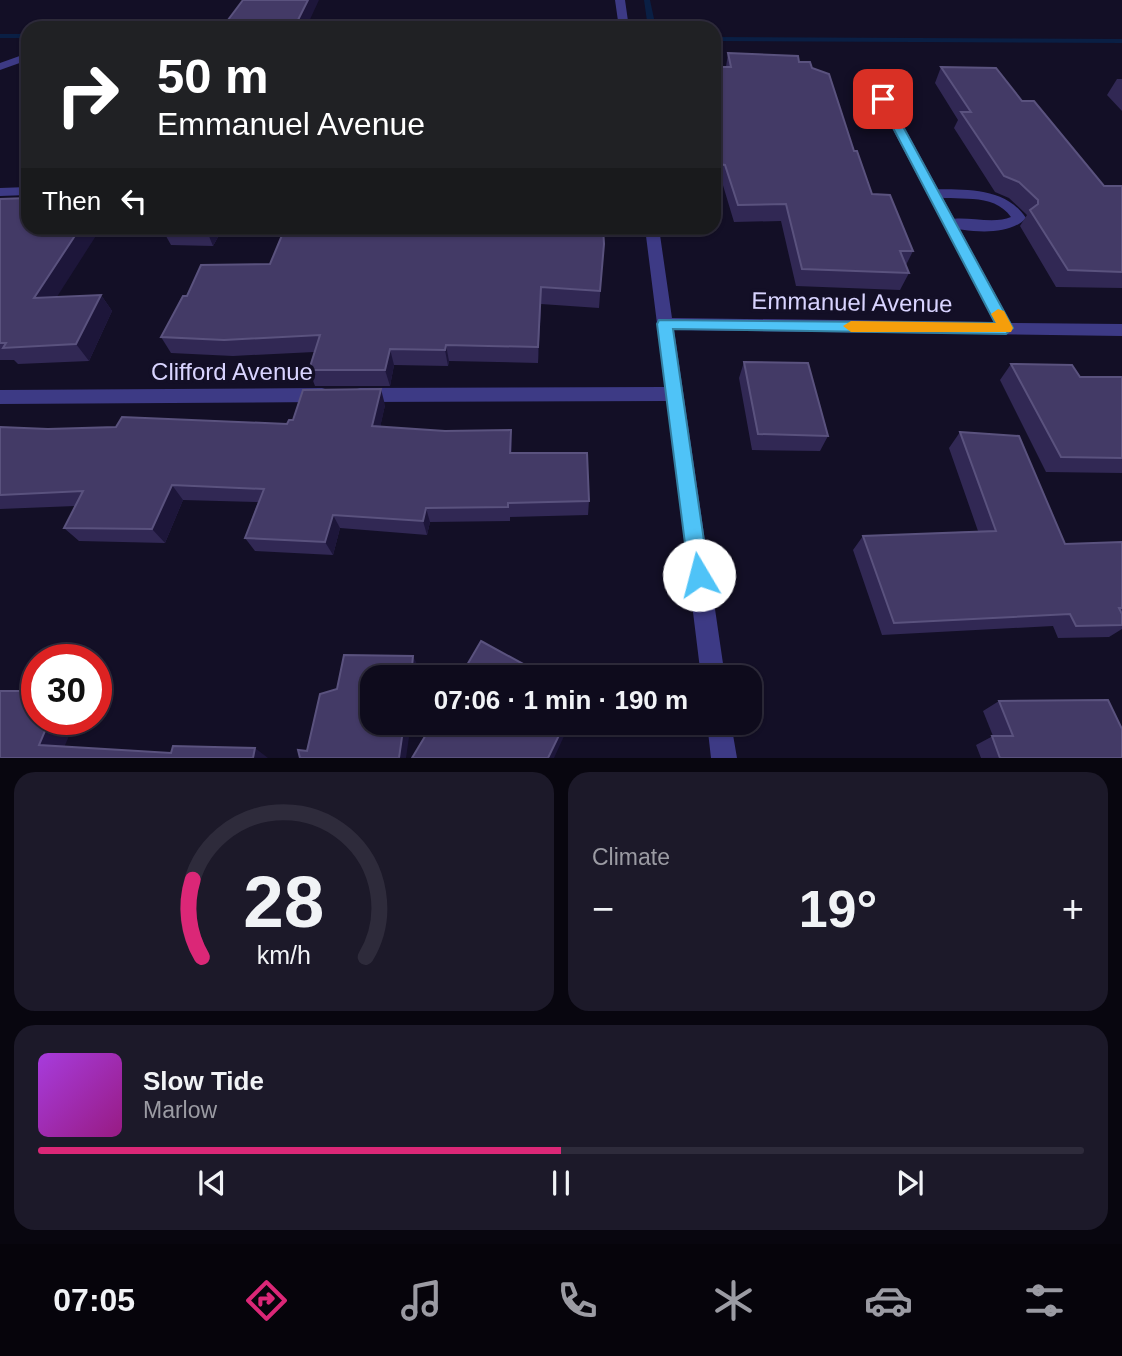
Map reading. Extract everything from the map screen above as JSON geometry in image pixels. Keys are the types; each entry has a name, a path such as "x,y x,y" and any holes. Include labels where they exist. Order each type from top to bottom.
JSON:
{"street":[{"path":"621,0 623,21"},
{"path":"0,67 21,59"},
{"path":"870,75 1006,328"},
{"path":"0,191 21,191"},
{"path":"934,193 993,198 1006,202 1016,210 1019,218 1013,223 1001,225 949,223"},
{"path":"653,235 711,665"},
{"name":"Emmanuel Avenue","path":"665,324 1122,330"},
{"name":"Clifford Avenue","path":"0,397 674,394"},
{"path":"721,735 724,758"}],"building":[{"path":"243,0 308,0 298,21 227,21"},
{"path":"728,53 798,56 799,62 810,62 812,68 829,74 854,151 857,151 872,194 890,195 913,251 900,251 909,273 802,269 786,204 738,205 725,165 721,164 721,67 731,67"},
{"path":"941,67 996,68 1022,101 1034,101 1104,186 1122,186 1122,272 1068,270 1030,210 1038,204 1038,200 1019,182 1004,176 961,112 971,112"},
{"path":"21,198 21,235 75,235 34,298 101,295 76,344 3,348 6,343 0,343 0,199"},
{"path":"282,235 603,235 600,291 541,287 538,347 446,345 445,350 390,349 385,370 309,370 320,335 224,340 161,337 183,296 187,296 201,265 270,264"},
{"path":"744,362 808,363 828,436 758,434"},
{"path":"1011,364 1072,365 1080,377 1122,377 1122,458 1061,457"},
{"path":"381,389 372,426 445,431 511,430 510,453 587,453 589,501 508,503 508,507 426,508 423,521 333,515 325,542 245,538 264,489 172,485 152,529 64,528 83,491 0,495 0,427 116,427 122,417 287,424 289,420 293,420 303,390"},
{"path":"960,432 1019,436 1065,544 1122,542 1122,608 1119,608 1122,625 1076,626 1070,614 894,623 863,536 996,531"},
{"path":"481,641 525,665 467,665"},
{"path":"344,655 413,656 412,665 360,665 360,735 402,735 399,758 300,758 298,750 307,751 320,694 337,689"},
{"path":"0,691 21,691 21,735 43,735 39,745 171,753 173,746 255,748 253,758 0,758"},
{"path":"1108,700 1122,729 1122,758 1000,758 992,736 1013,736 999,701"},
{"path":"426,735 559,735 548,758 412,758"}],"waterway":[{"path":"647,0 651,21"},
{"path":"0,36 21,36"},
{"path":"721,39 1122,41"}],"slow traffic":[{"path":"851,326 1006,328 998,314"}],"route":[{"path":"699,575 665,324 1006,328 883,99"}]}
